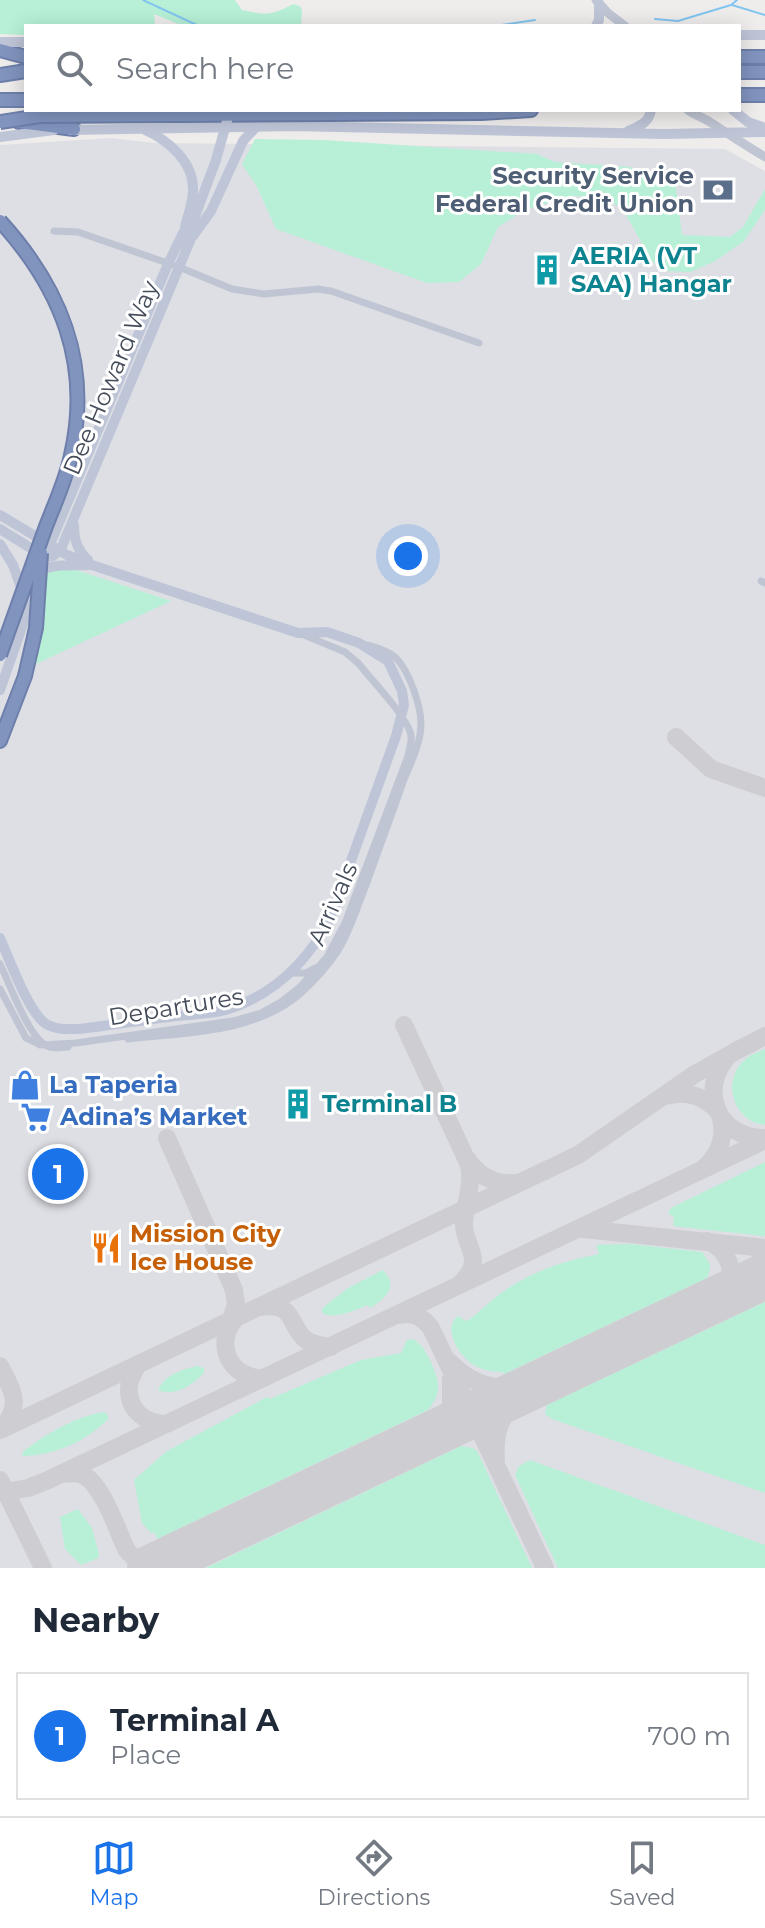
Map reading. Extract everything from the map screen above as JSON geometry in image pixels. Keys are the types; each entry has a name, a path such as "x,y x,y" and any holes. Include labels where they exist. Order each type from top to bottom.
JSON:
{"highway":[{"path":"0,50 24,58"},
{"path":"741,57 765,57"},
{"path":"0,60 24,59"},
{"path":"0,78 24,72"},
{"path":"741,72 765,72"},
{"path":"0,78 24,80"},
{"path":"741,95 765,95"},
{"path":"0,100 24,100"},
{"path":"0,119 40,116 498,112"},
{"path":"0,119 74,129"},
{"path":"0,221 30,257 64,318 71,342 77,401 75,438 47,539 0,655"},
{"path":"0,741 25,676 36,628 47,539"}],"main road":[{"path":"597,2 597,24"},
{"path":"741,35 765,35"},
{"path":"0,42 24,42"},
{"name":"Dee Howard Way","path":"0,690 26,619 45,557 47,539 81,501 123,387 194,219 229,112"},
{"path":"623,133 644,124 650,112"},
{"path":"736,112 765,130"},
{"path":"186,237 211,211 243,141 256,127"},
{"path":"0,137 37,131 139,128 623,133 765,130"},
{"path":"139,128 171,145 191,173 193,190 186,237"},
{"name":"Dee Howard Way","path":"60,551 90,451 123,387"},
{"path":"81,501 78,498 89,468 90,451"},
{"path":"0,515 47,539 60,551 92,565 298,633 327,632 359,643 388,661 402,691 404,705 396,736 330,919 316,944 290,973 270,989 226,1010 58,1029 44,1023 36,1013 0,938"},
{"path":"14,523 30,526 69,516 74,538 92,565"},
{"path":"0,529 45,557 60,551"},
{"path":"0,544 19,577 26,619"},
{"path":"41,570 51,565 92,565"}],"street":[{"path":"597,2 622,24"},
{"path":"608,13 612,24"},
{"path":"689,112 708,120 765,157"},
{"path":"704,112 708,120"},
{"path":"54,231 78,232 232,289 255,294 318,289 331,291 479,343"},
{"name":"Departures","path":"0,989 26,1038 40,1045 76,1043 233,1021 261,1013 300,987 327,957 345,923 408,756 412,735 358,663 345,652 298,633"},
{"name":"Arrivals","path":"0,964 31,1031 39,1042 51,1049 253,1021 300,994 338,951 353,919 418,741 421,725 415,695 405,669 394,656 359,643"},
{"path":"290,973 306,973 338,951"}],"shaded area":[{"path":"111,138 155,143 725,149 765,171 765,1568 0,1568 0,145"}],"green space":[{"path":"0,0 235,0 242,10 257,13 279,11 293,4 300,6 302,11 301,24 178,24 154,14 155,24 24,24 24,35 0,34"},
{"path":"255,139 324,140 537,154 555,162 630,167 675,181 682,235 730,237 743,227 765,189 765,210 743,242 715,261 690,272 666,271 652,261 622,208 600,197 571,196 527,209 498,227 481,264 459,282 427,283 276,229 256,185 242,164"},
{"path":"60,566 171,601 21,671 29,629 45,575"},
{"path":"765,1049 765,1125 744,1116 732,1086 739,1066"},
{"path":"765,1162 765,1236 673,1226 674,1217 668,1213 671,1208"},
{"path":"630,1244 702,1252 710,1264 707,1278 504,1374 472,1364 454,1342 453,1321 458,1316 466,1321 470,1319 515,1284 535,1273 599,1254 596,1245"},
{"path":"383,1270 390,1287 376,1304 339,1315 322,1313 325,1306 348,1288"},
{"path":"765,1302 765,1493 545,1414 547,1405"},
{"path":"413,1339 425,1351 437,1380 438,1391 428,1410 157,1539 155,1533 151,1533 142,1523 134,1480 167,1451 267,1397 270,1399 361,1360 401,1353 407,1340"},
{"path":"197,1366 204,1368 204,1373 189,1385 171,1392 158,1390 169,1377"},
{"path":"104,1412 108,1419 80,1440 58,1450 23,1456 25,1450 53,1431"},
{"path":"461,1446 477,1451 532,1568 206,1568"},
{"path":"530,1460 765,1545 765,1568 558,1568 515,1475 519,1466"},
{"path":"78,1509 92,1528 99,1554 98,1558 81,1565 65,1549 60,1517"}],"waterway":[{"path":"143,0 195,24"},
{"path":"655,19 678,21 731,5 737,0"},
{"path":"732,5 765,15"},
{"path":"508,24 535,20"}],"taxiway":[{"path":"676,737 711,769 765,788"},
{"path":"404,1025 469,1165 464,1228 473,1261 471,1270 461,1283"},
{"path":"0,1430 578,1155 695,1074 765,1036"},
{"path":"728,1056 714,1084 718,1110 735,1131 765,1138"},
{"path":"666,1096 694,1096 707,1101 718,1111"},
{"path":"705,1167 715,1156 720,1143 720,1115"},
{"path":"167,1138 234,1290 236,1304 228,1328"},
{"path":"0,1493 46,1481 765,1140"},
{"path":"468,1160 489,1179 517,1183"},
{"path":"583,1229 765,1248"},
{"path":"701,1306 722,1293 730,1276 725,1255 707,1241"},
{"path":"261,1307 272,1306 286,1311 305,1339 331,1347"},
{"path":"398,1315 416,1316 431,1328 545,1568"},
{"path":"235,1319 226,1339 229,1359 242,1373 264,1378"},
{"path":"451,1363 469,1378 490,1386 512,1388 535,1385"},
{"path":"138,1365 129,1386 132,1405 145,1418 167,1424"},
{"path":"0,1366 14,1404 2,1428"},
{"path":"442,1430 451,1412 451,1379"},
{"path":"496,1459 497,1436 503,1417 515,1401 533,1387"},
{"path":"63,1474 78,1473 90,1480 108,1508 126,1549 140,1561 158,1564"},
{"path":"0,1480 43,1568"}],"runway":[{"path":"150,1568 765,1276"}],"place":[{"name":"Security Service Federal Credit Union","path":"718,190"},
{"name":"AERIA (VT SAA) Hangar","path":"547,270"},
{"name":"La Taperia","path":"25,1085"},
{"name":"Terminal B","path":"298,1104"},
{"name":"Adina’s Market","path":"36,1117"},
{"name":"Terminal A","path":"58,1174"},
{"name":"Mission City Ice House","path":"106,1248"}]}
